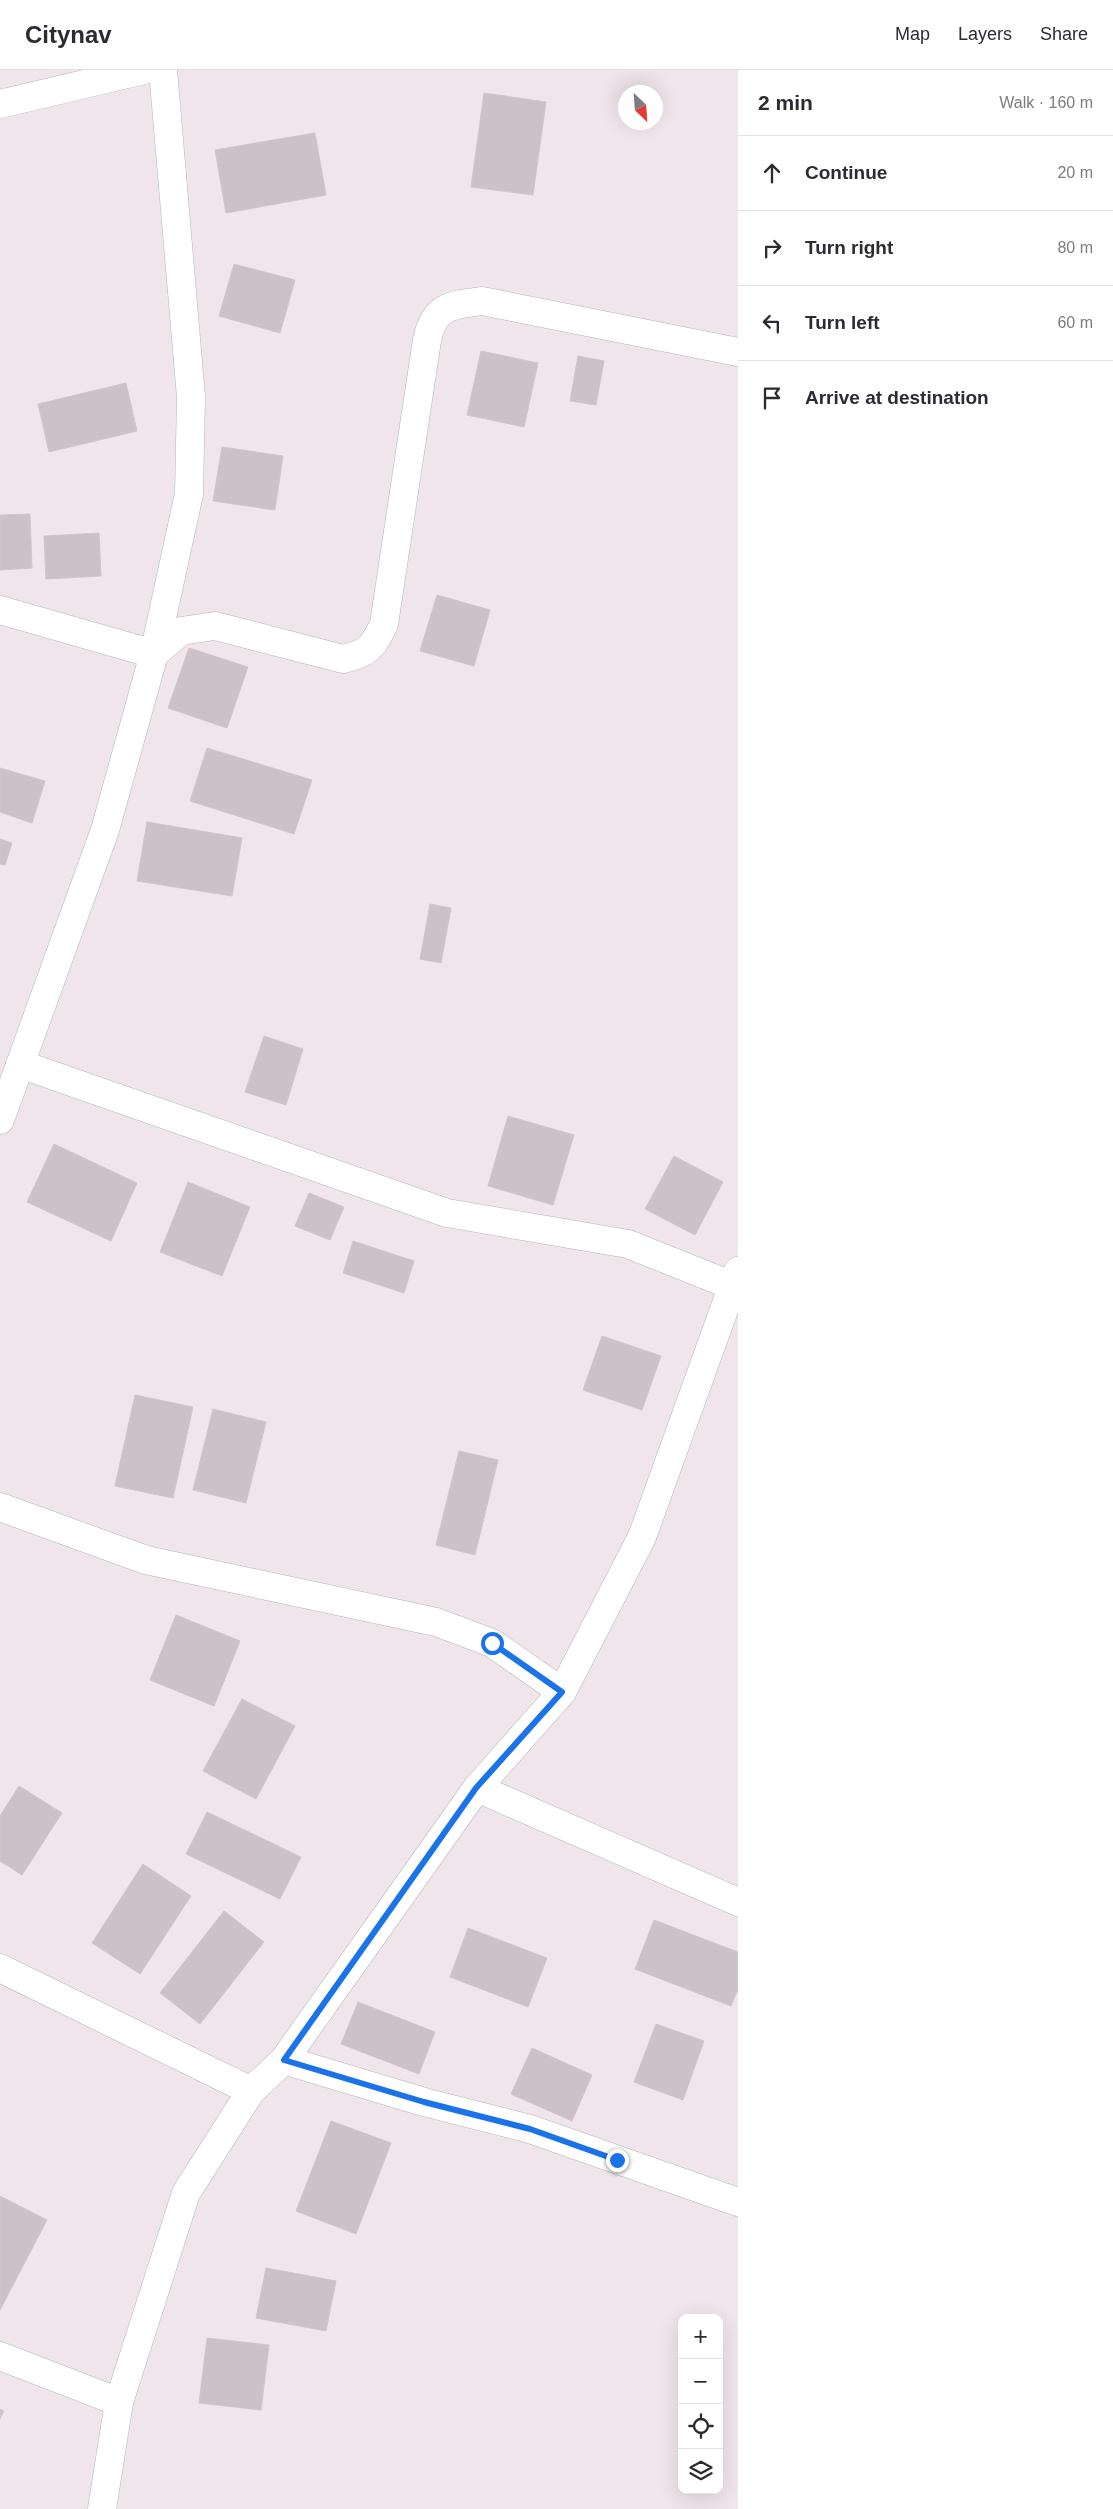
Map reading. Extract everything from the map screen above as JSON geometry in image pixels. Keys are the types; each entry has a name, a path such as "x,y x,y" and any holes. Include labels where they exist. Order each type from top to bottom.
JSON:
{"street":[{"path":"0,104 144,70"},
{"path":"0,1120 105,830 154,654 189,494 191,397 164,70"},
{"path":"154,654 180,631 216,626 344,659 359,656 374,646 384,624 427,340 430,325 438,313 457,304 482,301 738,352"},
{"path":"0,610 154,654"},
{"path":"20,1064 447,1213 628,1244 735,1278 642,1537 562,1692 476,1788 284,2060 251,2091 186,2193 119,2402 102,2509"},
{"path":"0,1507 146,1560 436,1622 492,1643 562,1692"},
{"path":"476,1788 738,1902"},
{"path":"0,1968 251,2091"},
{"path":"284,2060 424,2102 530,2129 738,2202"},
{"path":"0,2356 119,2402"}],"building":[{"path":"484,93 546,102 533,195 471,187"},
{"path":"315,133 326,195 226,213 215,150"},
{"path":"234,264 295,280 280,333 219,316"},
{"path":"481,351 538,363 524,427 467,415"},
{"path":"578,356 604,361 596,405 570,401"},
{"path":"126,383 137,431 49,452 38,404"},
{"path":"222,447 283,456 275,510 213,501"},
{"path":"30,514 32,568 0,570 0,515"},
{"path":"99,533 101,576 46,579 44,536"},
{"path":"437,595 490,610 474,666 420,651"},
{"path":"189,648 248,667 227,728 168,708"},
{"path":"207,748 312,780 294,834 190,801"},
{"path":"0,768 45,781 32,823 0,812"},
{"path":"147,822 242,838 232,896 137,881"},
{"path":"0,839 12,843 5,865 0,864"},
{"path":"430,904 451,908 441,963 420,959"},
{"path":"264,1036 303,1049 286,1105 245,1092"},
{"path":"508,1116 574,1135 553,1205 488,1186"},
{"path":"54,1144 137,1183 111,1241 27,1202"},
{"path":"674,1156 723,1182 695,1235 645,1209"},
{"path":"188,1182 250,1207 222,1276 160,1252"},
{"path":"309,1193 344,1207 330,1240 295,1226"},
{"path":"353,1241 414,1261 404,1293 343,1273"},
{"path":"602,1336 661,1356 642,1410 583,1390"},
{"path":"135,1395 193,1407 173,1498 115,1486"},
{"path":"213,1409 266,1422 246,1503 193,1490"},
{"path":"459,1451 498,1460 475,1555 436,1545"},
{"path":"176,1615 240,1641 214,1706 150,1680"},
{"path":"242,1699 295,1726 256,1799 203,1771"},
{"path":"19,1786 62,1813 22,1875 0,1861 0,1816"},
{"path":"207,1812 301,1857 280,1899 186,1854"},
{"path":"143,1864 191,1896 140,1974 92,1943"},
{"path":"224,1911 264,1942 200,2024 160,1993"},
{"path":"654,1920 738,1952 738,1989 731,2006 635,1969"},
{"path":"468,1928 547,1958 528,2007 450,1977"},
{"path":"358,2002 435,2032 419,2074 341,2044"},
{"path":"656,2024 704,2041 683,2100 634,2082"},
{"path":"532,2048 592,2075 572,2121 511,2094"},
{"path":"331,2121 391,2143 356,2234 296,2211"},
{"path":"0,2196 47,2220 0,2310"},
{"path":"266,2268 336,2281 326,2331 256,2318"},
{"path":"207,2338 269,2345 261,2410 199,2403"},
{"path":"0,2409 4,2411 0,2419"}],"route":[{"path":"492,1643 562,1692 476,1788 284,2060 424,2102 530,2129 617,2160"}]}
